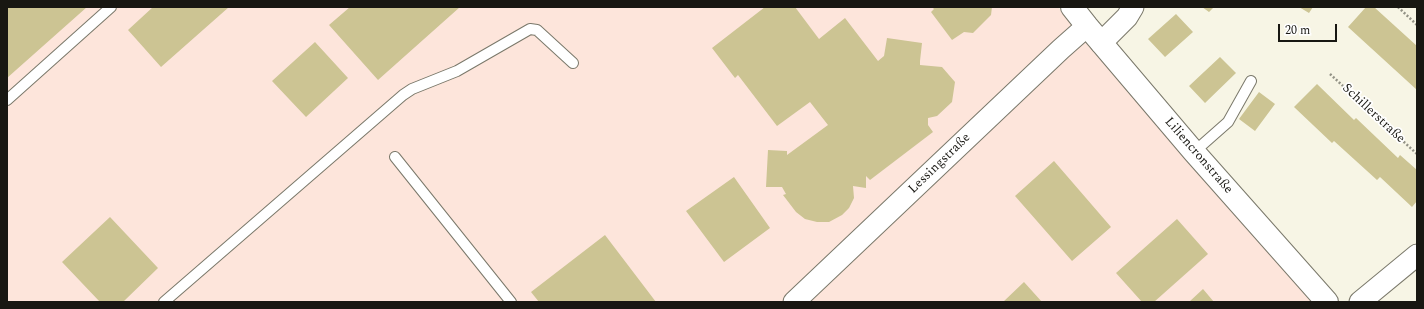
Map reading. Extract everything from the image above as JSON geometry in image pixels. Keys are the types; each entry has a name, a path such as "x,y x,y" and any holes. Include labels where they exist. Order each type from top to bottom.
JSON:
{"street":[{"name":"Liliencronstraße","path":"1072,7 1194,152 1327,302"},
{"path":"1101,43 1127,18 1133,7"},
{"name":"Lessingstraße","path":"794,302 1087,26"},
{"path":"1360,302 1417,255"}],"lane":[{"path":"7,100 112,7"},
{"path":"164,302 403,95 412,89 458,71 530,30 537,30 573,63"},
{"path":"1194,152 1228,122 1251,81"},
{"path":"395,157 511,302"}],"path":[{"path":"1398,7 1417,25"},
{"name":"Schillerstraße","path":"1330,74 1417,154"}],"shaded area":[{"path":"7,7 1058,7 1082,38 1318,302 7,302"}],"building":[{"path":"7,7 87,7 7,78"},
{"path":"153,7 229,7 161,67 128,30"},
{"path":"350,7 460,7 378,80 329,25"},
{"path":"765,7 795,7 819,39 845,18 878,61 884,56 887,38 922,43 920,65 942,67 955,82 952,102 937,116 928,118 928,125 933,132 870,180 866,176 866,188 853,186 854,198 849,208 842,215 829,222 817,222 805,219 796,212 783,195 786,194 782,187 766,187 768,150 787,151 787,155 828,125 810,102 777,126 738,75 735,78 712,48"},
{"path":"932,7 992,7 991,15 973,33 964,32 952,40 931,12 934,9"},
{"path":"1202,7 1214,7 1209,12"},
{"path":"1299,7 1313,7 1309,13"},
{"path":"1366,7 1374,7 1417,46 1417,90 1348,27"},
{"path":"1176,14 1193,32 1165,57 1148,39"},
{"path":"315,42 348,78 306,117 272,81"},
{"path":"1220,57 1236,73 1205,103 1189,86"},
{"path":"1317,84 1354,120 1356,118 1398,158 1400,155 1417,170 1417,201 1412,207 1380,177 1377,180 1334,141 1332,143 1294,107"},
{"path":"1259,92 1275,104 1255,131 1239,119"},
{"path":"1054,161 1111,227 1072,261 1015,196"},
{"path":"734,177 770,228 724,262 686,211"},
{"path":"110,217 158,268 123,302 100,302 62,262"},
{"path":"1177,219 1208,254 1154,302 1142,302 1116,273"},
{"path":"605,235 656,302 539,302 531,292"},
{"path":"1024,282 1042,302 1003,302"},
{"path":"1203,289 1214,302 1189,302"}]}
